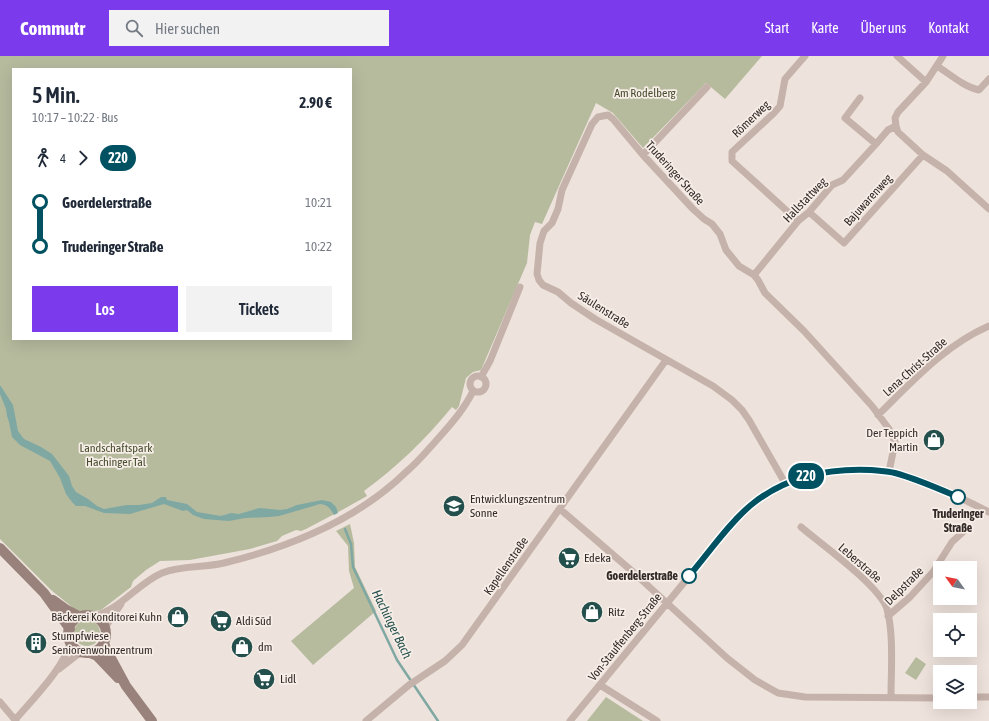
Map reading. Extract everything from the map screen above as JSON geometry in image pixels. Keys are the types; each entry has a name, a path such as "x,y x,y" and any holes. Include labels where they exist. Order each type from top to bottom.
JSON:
{"main road":[{"path":"0,548 44,593 70,629"},
{"path":"44,593 67,610 80,617"},
{"path":"87,653 101,647 106,638 105,629 99,619 94,616 80,617 72,624 69,633 70,641 78,651 97,656 126,686 152,721"},
{"path":"104,642 106,650 126,686"}],"street":[{"name":"Römerweg","path":"798,221 732,161 732,152 780,106 785,79 805,56"},
{"path":"897,56 926,82"},
{"path":"943,56 926,82 898,112 895,118 896,126 898,132 923,155 947,171 989,209"},
{"path":"937,66 966,85 975,89 979,90 989,79"},
{"path":"643,155 707,87"},
{"path":"860,98 845,118 876,144"},
{"name":"Truderinger Straße","path":"603,115 608,115 613,119 643,155 697,214 712,224 720,234 726,250 739,266 754,275 765,294 804,331 878,415 889,429 895,442 889,472"},
{"name":"Säulenstraße","path":"603,115 598,117 592,124 562,190 558,209 552,223 544,231 540,243 537,274 539,280 595,319 713,386 732,400 742,410 785,483"},
{"name":"Hallstattweg","path":"754,275 798,221 809,212 832,185 843,180 888,130 896,126"},
{"name":"Bajuwarenweg","path":"809,212 844,243 923,155"},
{"path":"481,377 490,361 520,286"},
{"name":"Lena-Christ-Straße","path":"878,415 937,358 955,344 989,326"},
{"name":"Kapellenstraße","path":"366,721 413,683 445,661 462,645 666,360"},
{"path":"473,377 481,377 485,381 486,385 484,389 481,392 473,391 470,388 471,380 473,377"},
{"path":"94,616 100,615 152,578 163,572 223,564 273,549 296,541 346,517 372,500 406,473 468,403 473,391"},
{"name":"Von-Stauffenberg-Straße","path":"570,721 738,517 767,493 785,483 812,475 851,469 889,472 929,484 989,512"},
{"path":"560,509 634,572 727,658 755,680 778,693 806,697 933,698"},
{"name":"Leberstraße","path":"801,528 869,584 883,599 890,628 891,697"},
{"name":"Delpstraße","path":"888,616 910,597 934,572 952,542 963,532"},
{"path":"105,629 125,598"},
{"path":"0,702 16,720 55,671 69,648 70,641"},
{"path":"55,671 77,655 87,653"},
{"path":"600,684 658,721"},
{"path":"977,697 989,697"}],"green space":[{"name":"Landschaftspark Hachinger Tal","path":"0,56 762,56 725,99 706,83 643,148 613,113 596,103 542,224 535,222 530,235 527,263 481,370 473,372 466,378 459,406 456,410 452,407 411,452 364,491 367,496 306,529 301,531 296,530 282,536 277,541 250,549 190,560 160,561 146,570 133,581 131,587 101,610 77,611 51,590 0,539"},
{"path":"350,524 354,543 355,567 376,611 313,665 291,641 354,588 349,571 348,546 336,531"},
{"path":"87,620 97,623 100,633 97,643 87,646 77,643 74,633 77,623"},
{"path":"916,657 926,664 916,680 905,673"},
{"path":"606,697 643,721 587,721"}],"water":[{"path":"0,385 13,405 18,431 24,439 52,454 69,476 72,486 76,492 104,509 152,503 161,497 166,497 167,500 187,504 197,512 221,516 231,513 239,514 259,508 280,510 287,509 297,505 322,500 331,502 336,507 338,513 334,515 328,507 320,504 279,516 245,518 229,521 204,519 193,515 187,510 183,511 164,504 130,514 104,513 85,506 76,506 66,494 60,478 50,461 20,445 12,437 6,409 0,394"}],"waterway":[{"name":"Hachinger Bach","path":"345,529 351,544 353,567 397,660 438,721"}],"bus line":[{"name":"220","path":"689,576 738,517 751,505 767,493 785,483 803,477 851,469 889,472 929,484 958,497"}],"place":[{"name":"Der Teppich Martin","path":"934,440"},
{"name":"Truderinger Straße","path":"958,497"},
{"name":"Entwicklungszentrum Sonne","path":"454,506"},
{"name":"Edeka","path":"569,558"},
{"name":"Goerdelerstraße","path":"689,576"},
{"name":"Ritz","path":"592,612"},
{"name":"Bäckerei Konditorei Kuhn","path":"178,617"},
{"name":"Aldi Süd","path":"221,621"},
{"name":"Stumpfwiese Seniorenwohnzentrum","path":"36,643"},
{"name":"dm","path":"242,647"},
{"name":"Lidl","path":"264,679"}],"park label":[{"name":"Am Rodelberg","path":"645,93"}]}
